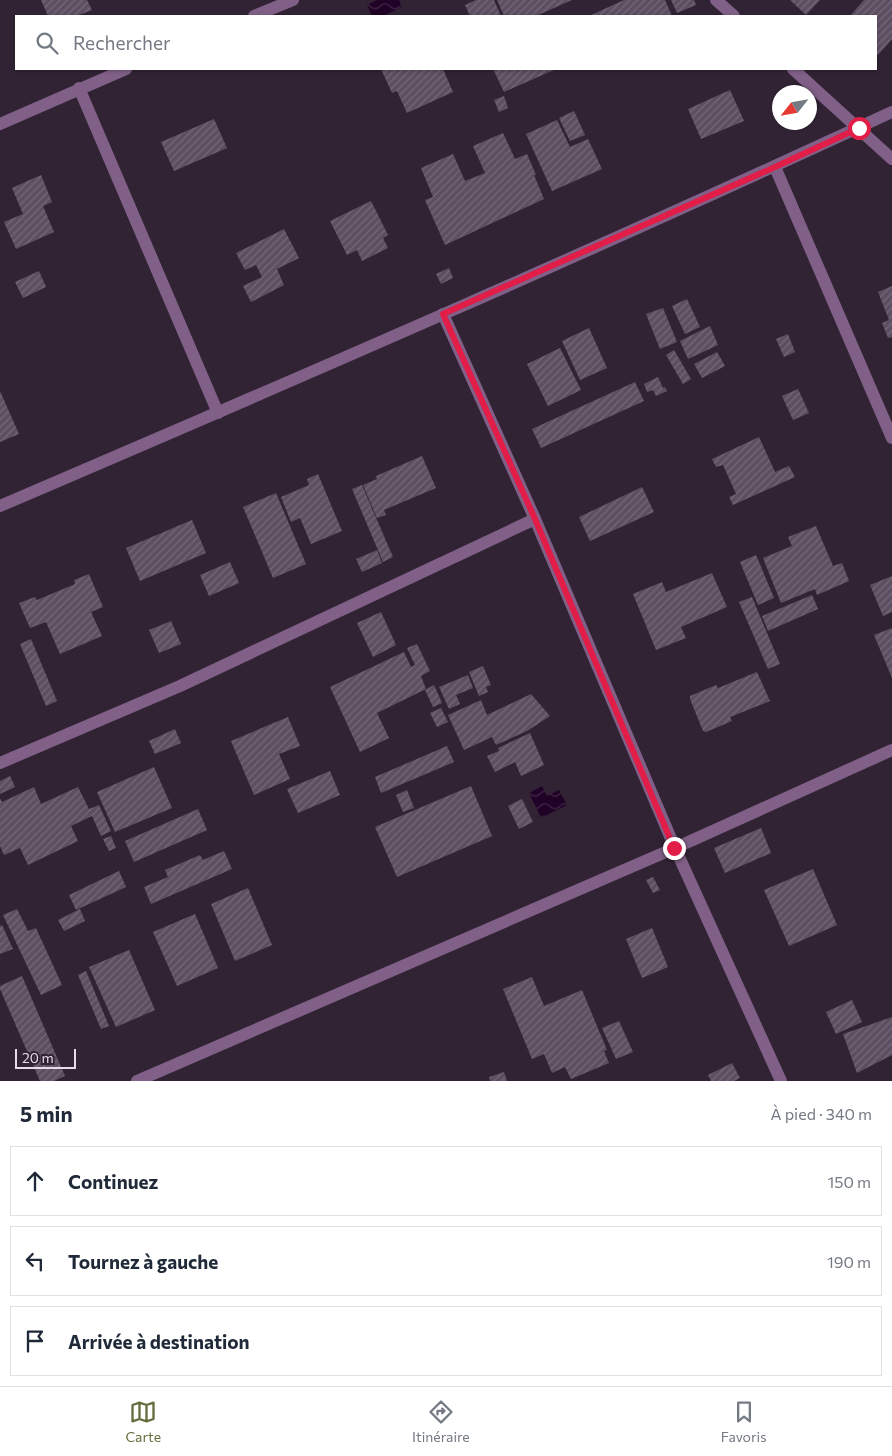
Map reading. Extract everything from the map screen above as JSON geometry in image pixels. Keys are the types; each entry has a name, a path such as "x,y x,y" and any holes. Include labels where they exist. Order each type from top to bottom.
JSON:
{"street":[{"path":"256,15 292,0"},
{"path":"716,0 733,15"},
{"path":"0,124 124,70"},
{"path":"794,70 892,159"},
{"path":"79,88 218,413"},
{"path":"0,506 443,314 775,167 892,112"},
{"path":"775,167 892,438"},
{"path":"443,314 535,519 674,848 781,1081"},
{"path":"0,763 180,686 535,519"},
{"path":"137,1081 674,848 892,750"}],"water":[{"path":"377,0 399,0 402,7 385,15 372,15 367,5"},
{"path":"542,786 547,796 559,790 567,805 541,818 529,793"}],"building":[{"path":"41,0 87,0 92,10 80,15 48,15"},
{"path":"476,0 494,0 501,15 470,15 465,5"},
{"path":"497,0 572,0 538,15 504,15"},
{"path":"624,0 665,0 672,15 591,15"},
{"path":"671,0 694,0 696,5 677,13"},
{"path":"790,0 820,0 806,15"},
{"path":"864,0 892,0 892,39 878,55 877,15 851,15"},
{"path":"381,70 443,70 453,92 407,113 397,91 392,93"},
{"path":"493,70 554,70 504,92"},
{"path":"730,90 744,121 701,139 688,109"},
{"path":"504,96 508,108 499,112 494,100"},
{"path":"574,111 585,135 570,141 559,118"},
{"path":"214,119 227,148 174,171 161,142"},
{"path":"557,120 570,147 588,139 602,169 552,191 526,134"},
{"path":"503,133 515,159 527,154 544,199 445,245 425,200 433,197 421,168 453,154 465,181 485,173 473,146"},
{"path":"41,175 52,202 43,206 54,232 16,249 4,222 23,214 12,188"},
{"path":"371,201 388,235 383,238 388,248 362,261 357,250 347,255 330,221"},
{"path":"284,229 299,258 277,269 284,285 251,302 243,286 262,277 256,265 245,270 236,253"},
{"path":"449,268 453,278 441,284 436,274"},
{"path":"39,271 46,287 23,298 15,282"},
{"path":"892,286 892,337 888,338 882,323 889,320 878,292"},
{"path":"687,299 700,327 685,334 672,306"},
{"path":"663,308 677,342 660,349 646,314"},
{"path":"710,326 718,345 688,359 680,341"},
{"path":"589,328 607,368 580,380 562,341"},
{"path":"788,334 795,352 784,357 776,339"},
{"path":"560,348 581,390 548,406 527,364"},
{"path":"674,350 691,379 683,384 666,355"},
{"path":"717,352 725,366 702,378 694,364"},
{"path":"658,377 663,388 665,387 667,391 656,396 653,390 647,392 644,384"},
{"path":"635,382 644,401 541,448 532,429"},
{"path":"798,389 809,413 793,420 782,396"},
{"path":"0,391 19,434 0,442"},
{"path":"759,437 775,472 789,466 795,477 733,505 729,497 736,494 723,465 716,467 712,459"},
{"path":"422,456 436,488 384,510 386,515 377,518 363,485 377,479 376,476"},
{"path":"318,474 342,531 311,544 300,518 291,522 281,497 309,485 307,479"},
{"path":"362,485 393,557 383,562 352,489"},
{"path":"642,487 654,512 590,541 579,517"},
{"path":"276,493 306,564 273,578 243,507"},
{"path":"192,520 206,553 140,581 126,548"},
{"path":"816,526 833,566 842,563 849,581 817,595 815,589 781,603 763,558 792,546 788,537"},
{"path":"377,550 382,563 362,572 356,559"},
{"path":"756,555 774,598 758,605 740,562"},
{"path":"230,562 239,583 209,596 200,575"},
{"path":"712,573 727,607 681,627 686,638 656,650 633,594 662,582 666,592"},
{"path":"89,574 103,607 91,612 102,636 60,654 46,622 30,628 19,603 35,597 37,600 75,584 74,580"},
{"path":"892,576 892,612 883,616 870,585"},
{"path":"812,595 818,609 768,631 762,616"},
{"path":"752,597 780,664 768,669 739,602"},
{"path":"381,612 396,645 373,657 357,623"},
{"path":"171,621 181,644 159,653 149,630"},
{"path":"892,628 892,678 874,635"},
{"path":"31,639 57,701 46,706 20,644"},
{"path":"417,644 430,671 421,676 426,689 377,713 389,738 360,752 330,687 404,652 411,667 415,665 407,648"},
{"path":"483,666 491,685 486,687 488,692 479,696 469,672"},
{"path":"757,672 770,701 730,717 732,721 706,732 703,731 690,696 716,685 718,688"},
{"path":"468,675 473,688 456,695 460,704 449,709 439,687"},
{"path":"434,685 442,703 433,707 425,690"},
{"path":"531,694 550,716 527,731 496,745 492,737 464,750 448,715 481,700 487,715"},
{"path":"441,708 448,722 437,727 430,713"},
{"path":"288,717 300,746 279,754 290,779 254,795 231,741"},
{"path":"175,729 181,743 155,754 149,741"},
{"path":"530,733 544,765 521,776 515,762 495,772 487,756 499,751 498,748"},
{"path":"447,746 454,762 381,793 375,777"},
{"path":"154,767 172,808 115,832 97,792"},
{"path":"330,771 340,795 298,813 287,789"},
{"path":"10,776 15,787 0,794 0,781"},
{"path":"471,786 492,836 397,877 375,827"},
{"path":"34,787 41,804 78,787 89,809 99,805 111,831 101,836 92,816 71,826 78,841 28,865 20,848 4,855 0,846 0,798 2,802"},
{"path":"407,790 414,808 403,812 396,795"},
{"path":"522,799 533,822 519,829 508,806"},
{"path":"198,809 207,830 134,862 125,841"},
{"path":"761,828 771,853 725,873 714,848"},
{"path":"111,836 116,848 109,851 103,839"},
{"path":"224,851 232,869 151,904 144,887 168,877 165,870 200,855 203,860"},
{"path":"813,869 837,925 789,946 764,890"},
{"path":"119,871 126,887 76,910 69,895"},
{"path":"653,877 660,890 653,893 646,880"},
{"path":"248,888 272,945 235,961 211,904"},
{"path":"17,909 28,931 36,928 62,985 41,995 3,915"},
{"path":"80,909 85,921 64,931 58,920"},
{"path":"195,914 218,968 177,986 153,932"},
{"path":"2,925 13,949 0,954 0,926"},
{"path":"652,928 668,967 642,978 626,939"},
{"path":"129,950 155,1010 116,1027 89,967"},
{"path":"86,971 109,1026 101,1029 78,975"},
{"path":"22,976 65,1076 54,1081 40,1081 0,989 0,986"},
{"path":"532,977 544,1006 582,990 607,1050 604,1051 609,1063 571,1079 565,1067 552,1073 544,1054 532,1059 503,989"},
{"path":"852,1000 862,1022 836,1034 826,1012"},
{"path":"892,1017 892,1055 857,1073 843,1034"},
{"path":"619,1021 633,1052 616,1059 602,1028"},
{"path":"732,1063 740,1078 734,1081 711,1081 708,1075"},
{"path":"504,1072 507,1081 490,1081 489,1077"}],"route":[{"path":"674,848 535,519 443,314 859,128"}]}
